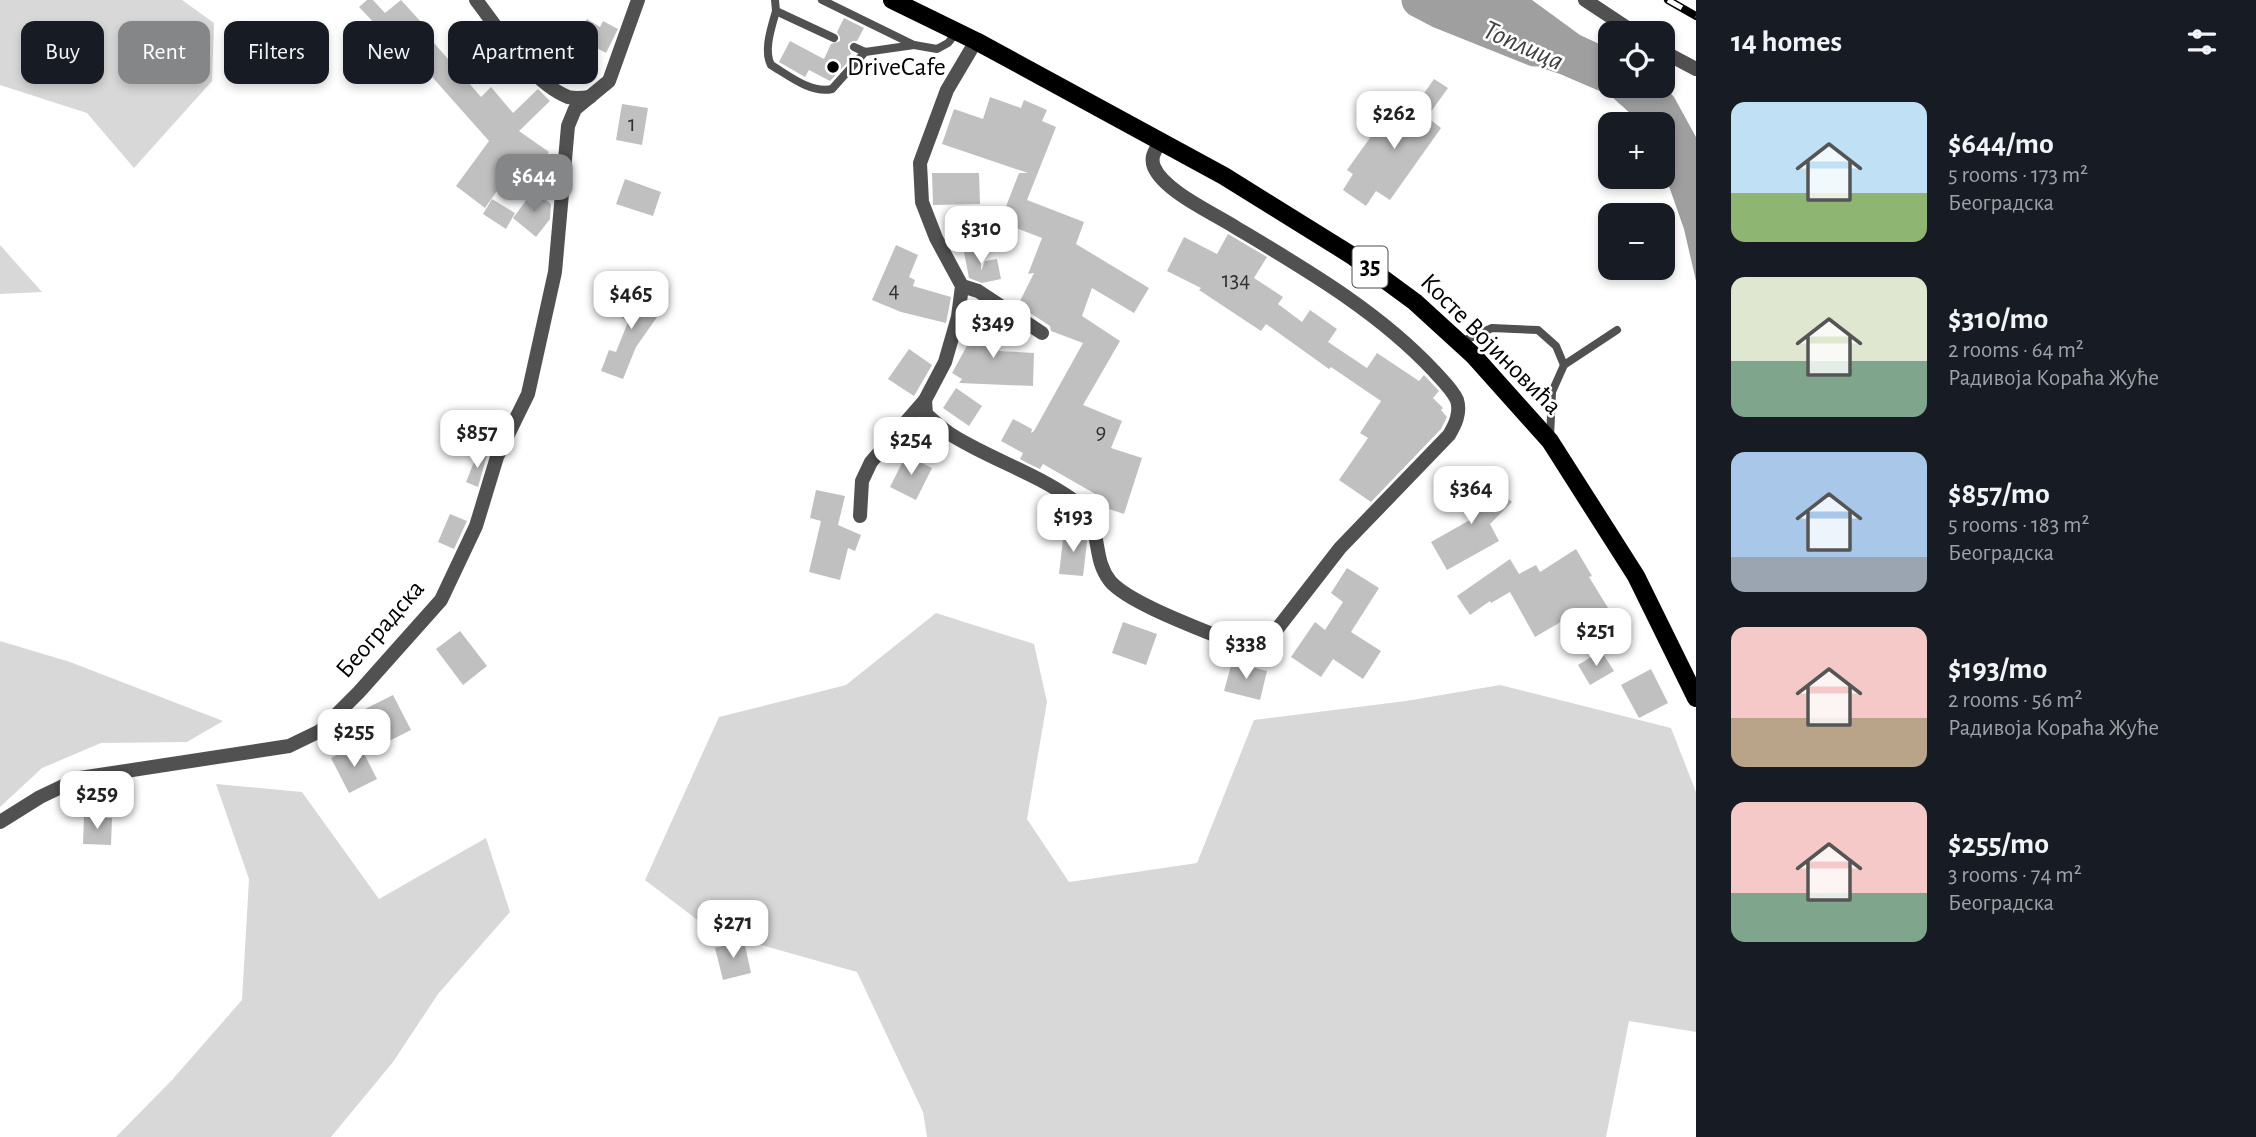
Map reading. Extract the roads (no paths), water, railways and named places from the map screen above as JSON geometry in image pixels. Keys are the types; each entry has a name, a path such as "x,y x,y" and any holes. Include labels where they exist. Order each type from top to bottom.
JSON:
{"main road":[{"name":"Косте Војиновића","path":"892,0 976,41 1224,176 1367,265 1415,302 1460,343 1550,441 1636,576 1696,698"}],"street":[{"path":"476,0 530,69 568,96 578,99 592,97"},
{"name":"Београдска","path":"0,822 40,797 80,778 289,746 320,731 442,600 476,526 497,457 528,394 555,272 568,125 575,109 609,80 638,0"},
{"path":"1585,0 1617,21"},
{"path":"860,516 862,481 871,461 925,400 945,362 958,317 962,286 936,238 922,202 920,163 947,89 976,41"},
{"path":"1675,58 1696,69"},
{"path":"925,400 926,414 953,437 1039,480 1073,500 1087,512 1094,524 1100,560 1111,581 1135,600 1240,645 1263,644 1274,633 1340,548 1449,435 1456,425 1457,401 1449,387 1407,342 1312,273 1163,181 1154,167 1152,156 1160,142"},
{"path":"962,286 978,291 1042,333"}],"lane":[{"path":"775,0 776,11 769,37 768,60 771,65 804,84 820,90 832,89 865,52"},
{"path":"822,0 914,46"},
{"path":"776,11 834,38"},
{"path":"855,47 865,52 914,46 937,49 948,43 957,32"},
{"path":"1460,343 1492,328 1531,328 1538,330 1556,346 1564,365"},
{"path":"1550,441 1552,392 1564,365 1617,330"}],"water":[{"path":"1439,0 1532,0 1580,35 1598,43 1598,90 1512,58 1486,25"},
{"path":"1613,98 1675,98 1696,137 1696,281 1684,229 1670,189 1675,189 1675,112 1629,112"}],"waterway":[{"name":"Топлица","path":"1419,0 1535,49"}],"railway":[{"path":"1668,0 1696,16"}],"place":[{"name":"DriveCafe","path":"833,67"}]}
